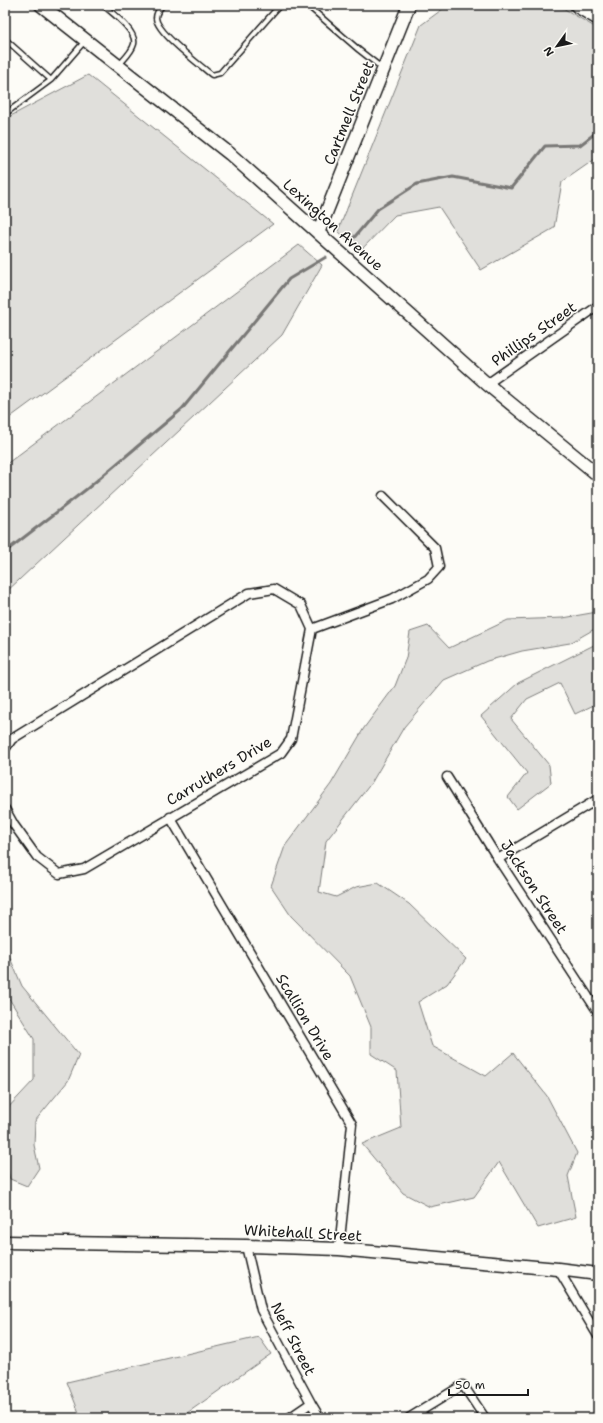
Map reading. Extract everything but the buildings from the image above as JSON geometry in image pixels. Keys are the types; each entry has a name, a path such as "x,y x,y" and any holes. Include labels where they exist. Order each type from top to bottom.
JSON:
{"highway":[{"path":"578,5 598,17"}],"street":[{"name":"Lexington Avenue","path":"41,5 230,154 487,384 598,475"},
{"name":"Cartmell Street","path":"318,233 409,5"},
{"name":"Phillips Street","path":"487,384 598,306"},
{"path":"5,749 12,739 249,593 274,588 301,605 312,629 392,599 428,579 439,567 435,548 383,496"},
{"name":"Carruthers Drive","path":"5,809 14,825 37,857 59,874 84,869 281,752 291,739 312,629"},
{"name":"Jackson Street","path":"447,777 498,859 594,998 598,1012"},
{"path":"498,859 598,799"},
{"name":"Scallion Drive","path":"170,817 352,1124 339,1249"},
{"name":"Whitehall Street","path":"5,1242 339,1249 598,1274"},
{"name":"Neff Street","path":"246,1246 261,1310 320,1418"},
{"path":"558,1269 598,1336"},
{"path":"409,1418 463,1385 485,1418"},
{"path":"289,1418 311,1403"}],"lane":[{"path":"103,5 122,21 133,35 134,43 129,54 118,66"},
{"path":"163,5 157,12 156,19 159,27 168,37 212,75 220,73 280,5"},
{"path":"306,5 358,50 384,70"},
{"path":"5,39 51,80"},
{"path":"5,114 51,80 86,40"}],"shaded area":[{"path":"448,5 558,5 598,29 598,157 562,182 554,228 481,270 439,207 395,215 360,251 338,231 421,25"},
{"path":"88,75 273,224 5,421 5,119"},
{"path":"299,245 322,265 282,335 5,593 5,465"},
{"path":"597,612 598,627 570,643 522,651 487,661 444,680 404,727 372,782 326,841 319,892 336,897 356,887 378,883 409,904 466,959 447,984 418,1002 432,1046 486,1076 513,1053 547,1096 577,1153 568,1176 576,1217 538,1228 499,1162 474,1197 430,1207 403,1193 362,1144 401,1128 397,1071 371,1054 371,1027 350,976 291,916 271,886 285,846 331,784 364,728 395,686 406,658 410,632 428,626 449,648 508,620 563,618"},
{"path":"598,643 598,703 575,714 560,683 527,699 511,719 549,765 551,783 517,809 508,797 527,773 481,716 518,683"},
{"path":"5,946 22,986 79,1055 68,1081 35,1121 34,1145 39,1168 27,1186 10,1179 5,1160 5,1111 34,1080 34,1039 5,992"},
{"path":"259,1337 271,1354 180,1418 81,1418 67,1382"}],"waterway":[{"path":"352,240 378,209 417,184 453,177 511,188 545,146 580,145 598,131"},
{"path":"5,552 88,488 182,409 289,279 326,257"}]}
